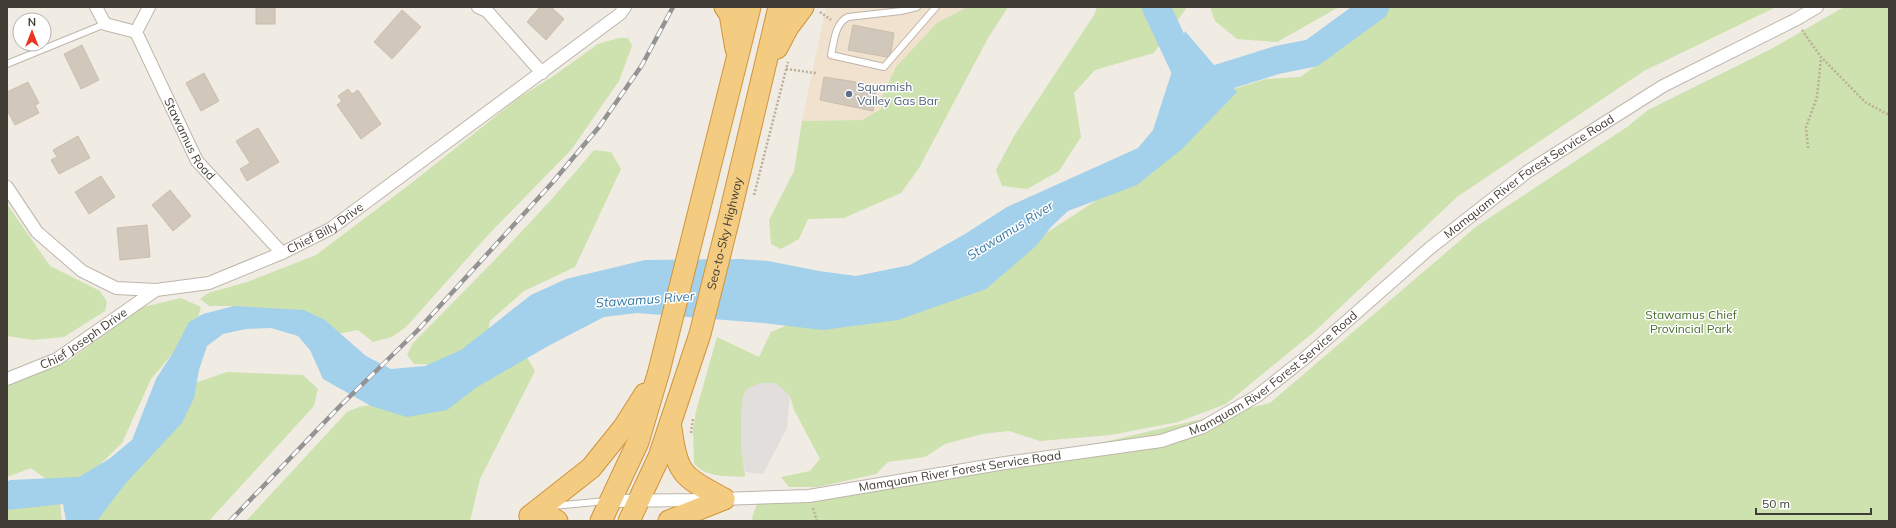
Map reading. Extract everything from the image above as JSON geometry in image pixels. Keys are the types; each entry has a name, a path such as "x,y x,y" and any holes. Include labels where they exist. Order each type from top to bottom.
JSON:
{"highway":[{"path":"725,7 730,14 738,57"},
{"path":"602,521 638,442 668,340 750,7"},
{"name":"Sea-to-Sky Highway","path":"629,521 660,457 700,334 779,7"},
{"path":"763,76 788,26 810,8"},
{"path":"526,519 591,468 624,427 659,371"},
{"path":"670,426 674,454 686,477 724,499"},
{"path":"670,521 724,499"},
{"path":"526,519 551,517 558,521"}],"street":[{"path":"96,7 104,24 136,32 149,7"},
{"path":"478,7 487,11 542,73"},
{"name":"Chief Billy Drive","path":"7,187 37,232 82,271 116,288 156,290 209,283 282,253 330,229 542,73 620,14 625,7"},
{"name":"Mamquam River Forest Service Road","path":"611,500 724,499 809,496 1005,463 1161,441 1203,427 1257,396 1305,358 1430,248 1527,172 1663,86 1795,20 1816,7"},
{"name":"Stawamus Road","path":"136,32 197,161 282,253"},
{"name":"Chief Joseph Drive","path":"7,379 57,359 156,290"}],"lane":[{"path":"917,7 901,11 848,16 842,19 838,26 831,55 884,67 936,7"},
{"path":"7,64 104,24"},
{"path":"526,519 549,507 611,500"}],"path":[{"path":"810,8 831,20"},
{"path":"1795,20 1821,57 1865,102 1889,115"},
{"path":"753,201 790,56"},
{"path":"1808,148 1806,127 1817,97 1821,57"},
{"path":"786,69 816,73"}],"shaded area":[{"name":"Squamish Valley Gas Bar","path":"826,7 967,7 937,23 882,97 881,109 862,120 802,121"},
{"path":"760,383 776,383 790,396 787,428 763,474 745,472 741,446 743,396 747,389"}],"green space":[{"path":"967,7 1008,7 988,38 919,168 901,193 844,218 808,219 799,239 781,249 771,244 769,220 794,171 802,121 862,120 881,109 882,97 896,67 937,23"},
{"path":"1097,7 1187,7 1154,53 1095,70 1074,93 1081,137 1059,171 1027,189 1002,186 996,170 1014,136 1094,15"},
{"path":"1210,7 1339,7 1277,42 1237,39 1215,21"},
{"path":"1381,7 1776,7 1644,71 1457,197 1314,332 1226,404 1178,422 1111,435 1040,441 1009,431 982,434 945,444 925,457 888,462 876,474 818,487 789,487 781,477 810,471 820,459 794,410 790,396 743,397 741,446 745,476 716,475 703,471 694,463 693,429 696,411 717,337 759,357 771,332 792,323 1028,245 1146,168 1224,92 1266,79 1300,77 1337,51"},
{"name":"Stawamus Chief Provincial Park","path":"1844,7 1889,7 1889,521 753,521 752,518 758,501 1087,446 1270,403 1477,226 1627,127 1648,110 1771,49"},
{"path":"619,38 628,38 632,46 619,81 571,150 489,234 406,327 392,337 373,342 358,330 337,334 248,313 230,306 209,306 200,299 208,293 247,282 316,255 414,181 520,97 552,77 598,44"},
{"path":"594,150 611,152 621,169 575,267 524,291 490,321 485,344 442,365 414,364 407,355 413,343 551,200"},
{"path":"7,204 50,266 100,291 107,302 105,311 64,337 33,340 7,336"},
{"path":"181,298 201,307 196,325 151,379 122,443 79,485 58,488 31,468 7,477 7,381 70,360 139,308"},
{"path":"526,356 535,371 480,479 470,521 246,521 347,412 359,407 384,403"},
{"path":"227,372 303,375 318,389 314,406 209,521 96,521 189,385"},
{"path":"7,500 60,501 62,521 7,521"}],"water":[{"path":"1185,31 1237,92 1182,149 1137,185 1068,211 1051,227 1036,246 986,289 898,320 823,330 763,323 637,313 604,317 550,345 477,387 447,410 407,417 371,406 323,379 310,350 298,336 271,328 246,329 223,334 207,346 199,370 194,398 182,423 125,484 97,521 66,521 63,504 7,510 7,482 10,480 79,477 109,459 132,440 156,379 174,351 189,322 203,314 234,306 304,310 325,320 366,356 391,369 425,366 461,350 531,295 566,279 645,260 740,259 768,261 819,271 856,276 910,265 965,234 1007,207 1138,148 1153,130"}],"building":[{"path":"256,7 275,7 275,24 256,24"},
{"path":"540,7 551,7 564,19 546,40 527,22"},
{"path":"402,10 421,27 392,59 374,42"},
{"path":"853,25 894,33 891,52 887,57 848,50"},
{"path":"82,45 99,80 81,89 64,54"},
{"path":"204,73 219,101 201,111 186,83"},
{"name":"Squamish Valley Gas Bar","path":"824,77 856,82 856,84 877,88 873,111 820,100"},
{"path":"28,82 39,103 35,105 39,113 15,125 7,110 7,92"},
{"path":"348,89 352,94 358,90 381,124 361,139 337,105 342,101 338,96"},
{"path":"258,128 279,162 247,181 240,169 250,163 236,141"},
{"path":"78,136 90,158 59,174 51,160 57,157 53,150"},
{"path":"101,176 115,197 89,214 75,192"},
{"path":"170,190 191,216 173,231 152,205"},
{"path":"147,225 150,257 120,260 117,228"}],"waterway":[{"name":"Stawamus River","path":"1156,7 1194,88"},
{"name":"Stawamus River","path":"1194,98 1213,80 1277,60 1312,53 1375,7"}],"railway":[{"path":"230,521 339,407 417,331 552,183 599,127 642,65 673,7"}],"place":[{"name":"Squamish Valley Gas Bar","path":"849,94"}]}
